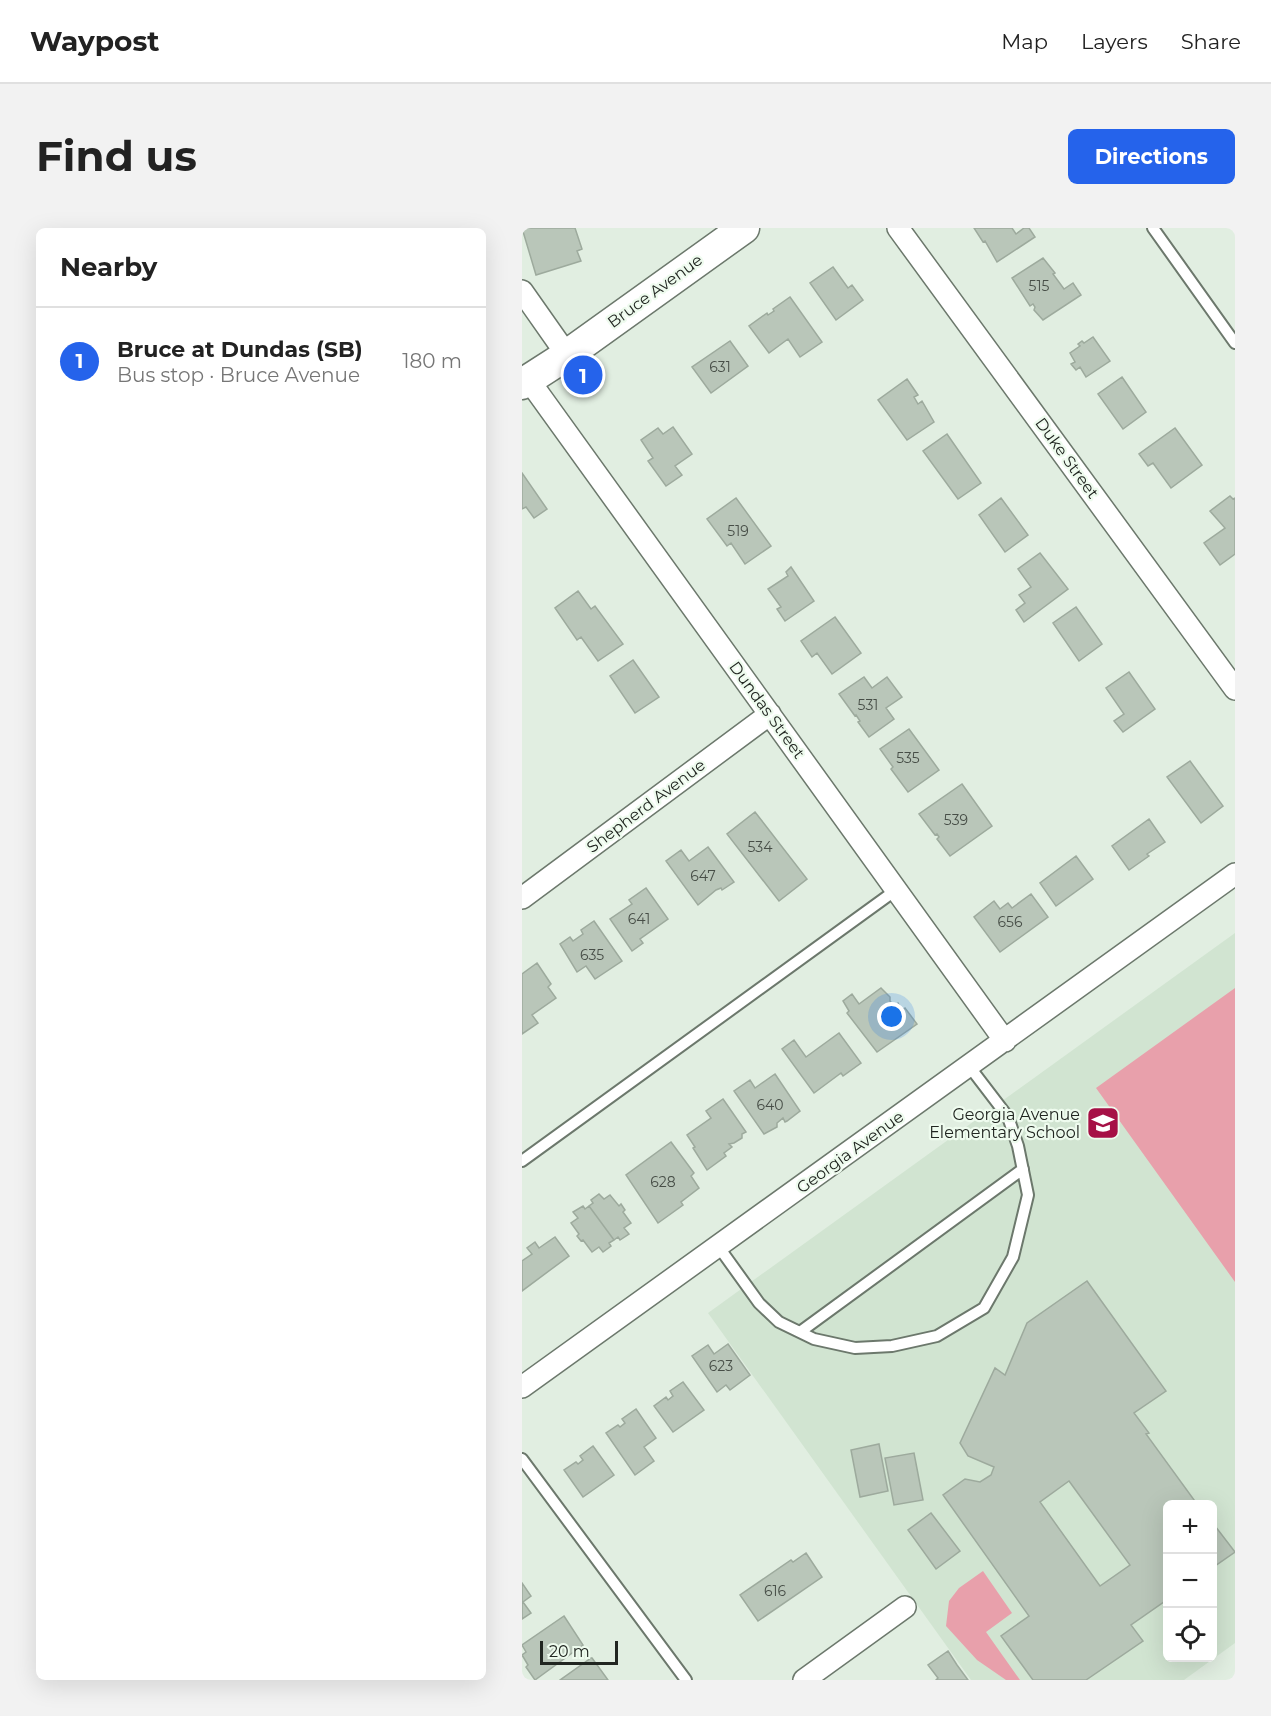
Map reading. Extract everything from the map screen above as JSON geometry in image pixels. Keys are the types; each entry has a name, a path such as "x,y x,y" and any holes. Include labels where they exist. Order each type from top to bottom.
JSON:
{"street":[{"name":"Bruce Avenue","path":"525,381 567,355 744,228"},
{"name":"Duke Street","path":"898,228 1235,688"},
{"path":"522,291 567,355"},
{"name":"Dundas Street","path":"525,381 770,714 1005,1041"},
{"name":"Shepherd Avenue","path":"522,898 770,714"},
{"name":"Georgia Avenue","path":"522,1387 1235,874"},
{"path":"804,1680 904,1607"}],"lane":[{"path":"1153,228 1235,343"},
{"path":"522,1161 896,890"},
{"path":"718,1246 759,1303 779,1322 814,1339 855,1348 892,1346 937,1336 984,1308 1013,1257 1028,1195 1018,1146 1008,1117 969,1066"},
{"path":"800,1332 1023,1169"},
{"path":"522,1459 686,1680"}],"shaded area":[{"name":"Georgia Avenue Elementary School","path":"1235,933 1235,1643 1217,1656 1217,1500 1163,1500 1163,1662 1209,1662 1184,1680 971,1680 708,1313"},
{"path":"1235,988 1235,1282 1096,1088"},
{"path":"983,1571 1012,1613 986,1632 1020,1680 1006,1680 977,1660 946,1626 949,1601 959,1588"}],"building":[{"path":"522,228 575,228 582,249 577,251 581,261 536,275"},
{"path":"974,228 1012,228 1016,234 1024,228 1029,228 1035,237 997,262 985,241 983,242"},
{"path":"1043,258 1064,289 1073,283 1081,295 1043,320 1034,310 1033,304 1030,306 1012,278"},
{"path":"833,267 848,288 852,285 863,300 836,320 810,283"},
{"path":"790,297 822,342 800,357 788,339 769,353 749,326 767,313 768,315 774,311 773,309"},
{"path":"1093,337 1110,361 1086,377 1080,367 1076,370 1071,364 1075,362 1070,353 1080,346 1078,344 1082,341 1084,343"},
{"path":"730,341 748,366 711,393 692,367"},
{"path":"1122,377 1146,412 1123,429 1098,394"},
{"path":"907,379 918,395 914,397 918,404 922,401 934,422 907,440 878,400"},
{"path":"673,427 692,454 675,466 682,475 666,486 648,461 653,458 641,440 658,428 663,434"},
{"path":"1175,428 1202,465 1171,488 1153,463 1148,466 1139,454"},
{"path":"947,434 981,483 958,499 923,451"},
{"path":"522,473 547,509 534,518 526,507 522,509"},
{"path":"1230,496 1235,498 1235,554 1220,565 1204,543 1225,528 1210,511"},
{"path":"736,498 771,546 745,564 731,543 727,546 707,519"},
{"path":"1001,498 1028,535 1005,552 979,515"},
{"path":"1040,553 1068,589 1024,622 1016,610 1025,603 1019,595 1031,587 1018,569"},
{"path":"791,567 814,601 785,621 777,609 781,607 768,589 788,576 786,572"},
{"path":"578,591 591,609 595,606 623,644 598,661 581,637 577,640 555,608"},
{"path":"1076,607 1102,644 1079,661 1053,623"},
{"path":"835,617 861,653 832,674 817,653 812,657 801,641"},
{"path":"633,660 659,697 635,713 610,676"},
{"path":"1129,672 1155,709 1123,732 1114,721 1124,714 1106,688"},
{"path":"864,677 872,688 887,677 902,697 886,708 894,719 869,737 858,722 860,721 856,715 839,694"},
{"path":"909,729 939,770 908,792 880,749"},
{"path":"1190,761 1223,806 1201,823 1167,777"},
{"path":"962,784 992,826 950,856 937,839 939,837 937,834 935,835 919,814"},
{"path":"755,812 807,879 779,901 727,834"},
{"path":"1149,819 1165,842 1129,870 1112,846"},
{"path":"708,847 734,882 722,890 721,888 716,890 698,905 666,861 681,850 689,861"},
{"path":"1076,856 1093,879 1056,906 1040,883"},
{"path":"646,888 668,919 640,939 643,943 632,951 610,919 632,904 629,900"},
{"path":"1031,894 1048,917 1000,952 974,917 994,901 1000,909 1008,903 1012,908"},
{"path":"594,921 622,961 595,979 586,966 577,972 560,944 570,937 573,941 583,934 581,930"},
{"path":"537,963 551,984 548,987 556,998 532,1015 538,1023 522,1034 522,974"},
{"path":"881,988 890,997 894,1006 898,1003 902,1010 905,1008 917,1024 877,1052 847,1013 849,1011 843,1001 852,994 859,1004"},
{"path":"839,1033 861,1063 843,1076 841,1073 814,1093 782,1049 794,1040 806,1057"},
{"path":"775,1074 800,1111 785,1122 783,1118 777,1123 777,1127 764,1134 734,1091 750,1080 755,1088"},
{"path":"723,1099 746,1132 742,1134 742,1138 729,1144 732,1147 724,1153 726,1156 707,1170 687,1135 711,1118 706,1111"},
{"path":"671,1142 694,1173 691,1176 699,1188 681,1202 683,1205 658,1223 626,1175"},
{"path":"599,1194 604,1199 610,1195 619,1206 621,1204 625,1210 623,1212 631,1223 624,1228 629,1234 620,1240 618,1237 614,1240 589,1206 593,1203 591,1200"},
{"path":"583,1206 585,1209 589,1206 614,1240 609,1243 611,1246 603,1252 599,1247 592,1252 577,1236 579,1234 571,1223 578,1218 573,1212"},
{"path":"555,1237 569,1256 522,1291 522,1261 532,1254 527,1248 535,1242 539,1248"},
{"path":"1087,1281 1166,1391 1134,1413 1149,1433 1146,1434 1194,1500 1163,1500 1163,1603 1131,1625 1143,1641 1086,1680 1033,1680 1001,1636 1029,1616 943,1495 965,1479 980,1482 991,1475 994,1467 968,1456 960,1443 995,1368 1005,1375 1027,1323","holes":["1069,1481 1130,1565 1100,1586 1040,1502"]},
{"path":"728,1344 750,1375 730,1390 726,1385 717,1392 692,1356 708,1345 714,1354"},
{"path":"683,1382 704,1410 673,1432 654,1406 666,1397 668,1400 673,1396 670,1391"},
{"path":"636,1409 656,1438 644,1447 654,1461 635,1475 606,1433 625,1423 622,1419"},
{"path":"879,1444 888,1491 860,1497 851,1450"},
{"path":"593,1446 614,1475 583,1497 564,1470 583,1460 580,1456"},
{"path":"914,1453 923,1500 894,1505 885,1458"},
{"path":"931,1513 960,1551 936,1569 908,1530"},
{"path":"1217,1529 1235,1552 1217,1565"},
{"path":"806,1553 822,1577 758,1621 740,1595 791,1560 793,1562"},
{"path":"522,1583 531,1596 523,1602 531,1613 522,1619"},
{"path":"564,1616 583,1645 535,1680 526,1667 528,1665 522,1655 526,1652 522,1645"},
{"path":"948,1651 968,1680 936,1680 938,1678 928,1665"},
{"path":"591,1658 608,1680 560,1680"}],"place":[{"name":"Bruce at Dundas (SB)","path":"583,375"},
{"name":"Georgia Avenue Elementary School","path":"1103,1123"}]}
